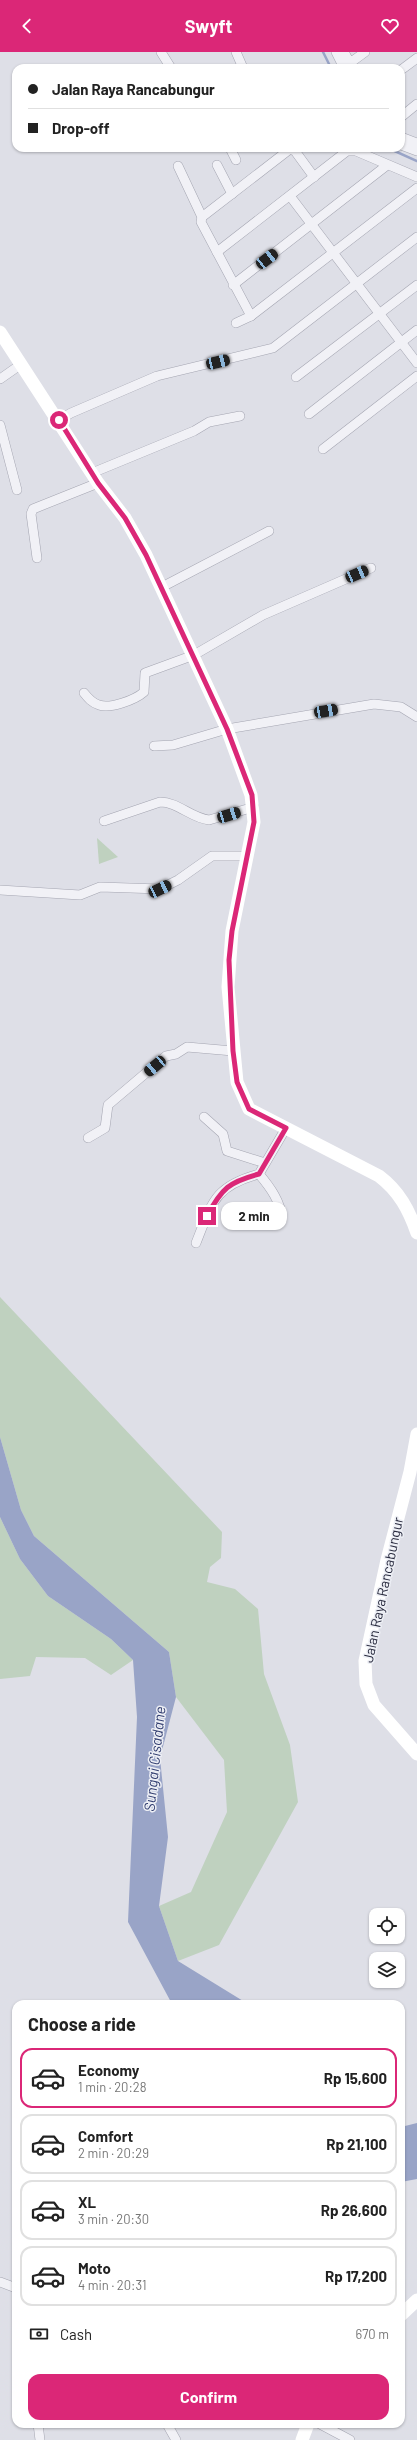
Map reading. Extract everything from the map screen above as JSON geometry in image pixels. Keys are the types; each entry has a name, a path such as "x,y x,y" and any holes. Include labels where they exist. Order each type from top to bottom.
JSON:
{"main road":[{"path":"0,332 20,365 59,420 95,478 125,518 162,587 194,655 227,729 252,795 254,822 232,931 229,960 233,1051 237,1082 249,1109 379,1176 388,1183 407,1209 417,1234"},
{"name":"Jalan Raya Rancabungur","path":"417,1434 410,1472 370,1634 365,1672 369,1696 374,1706 417,1754"},
{"path":"405,2311 417,2300"},
{"path":"302,2440 306,2428"}],"street":[{"path":"161,52 168,64"},
{"path":"236,52 241,64"},
{"path":"336,52 347,64"},
{"path":"344,52 348,64"},
{"path":"351,64 365,52"},
{"path":"405,67 417,58"},
{"path":"405,113 417,104"},
{"path":"405,138 417,143"},
{"path":"405,146 417,151"},
{"path":"232,152 236,160"},
{"path":"202,217 287,152"},
{"path":"296,152 314,177"},
{"path":"217,252 347,152"},
{"path":"358,152 386,166 417,177"},
{"path":"217,164 232,194"},
{"path":"178,166 202,217 201,222 251,316"},
{"path":"234,285 386,166"},
{"path":"236,323 251,316 334,254 417,188"},
{"path":"290,196 417,363"},
{"path":"59,420 71,412 157,376 269,350 417,237"},
{"path":"296,377 417,285"},
{"path":"309,414 417,330"},
{"path":"0,379 20,365"},
{"path":"323,449 417,376"},
{"path":"37,558 31,514 33,509 194,431 209,422 240,416"},
{"path":"0,425 17,490"},
{"path":"162,587 269,531"},
{"path":"84,693 94,703 105,706 132,699 144,692 145,673 194,655 262,615 371,568"},
{"path":"154,746 173,745 227,729 374,704 402,707 417,717"},
{"path":"104,821 160,802 168,802 201,819 209,820 254,807"},
{"path":"0,890 80,895 100,887 160,889 178,880 212,856 247,856"},
{"path":"88,1138 105,1128 108,1105 166,1056 176,1054 187,1047 233,1051"},
{"path":"204,1118 223,1134 227,1151 265,1163"},
{"path":"196,1243 207,1216 223,1190 237,1181 259,1174 286,1128"},
{"path":"259,1174 273,1193 280,1209 282,1219"},
{"path":"0,2282 12,2286"},
{"path":"38,2428 40,2440"},
{"path":"168,2428 176,2440"},
{"path":"328,2428 350,2440"}],"green space":[{"path":"97,838 118,857 99,864"},
{"path":"0,1297 222,1532 221,1558 210,1567 207,1582 235,1589 258,1609 264,1674 290,1745 298,1802 219,1945 178,1961 159,1906 191,1892 227,1812 224,1760 176,1697 169,1652 34,1536 21,1510 0,1437"},
{"path":"0,1517 20,1559 48,1596 111,1639 133,1660 111,1675 85,1658 36,1657 30,1676 0,1679"}],"water":[{"name":"Sungai Cisadane","path":"0,1437 21,1510 34,1536 169,1652 176,1697 160,1758 168,1837 159,1906 178,1961 241,2000 170,2000 128,1922 137,1717 133,1660 111,1639 48,1596 20,1559 0,1517"},
{"path":"417,2123 417,2179 405,2181 405,2126"}],"waterway":[{"path":"323,52 329,64"},
{"path":"397,152 417,161"}],"route":[{"path":"59,420 98,483 125,518 146,555 194,655 227,729 252,795 254,822 232,931 229,960 228,987 233,1051 239,1091 249,1109 286,1128 259,1174 230,1184 217,1198 207,1216"}]}
